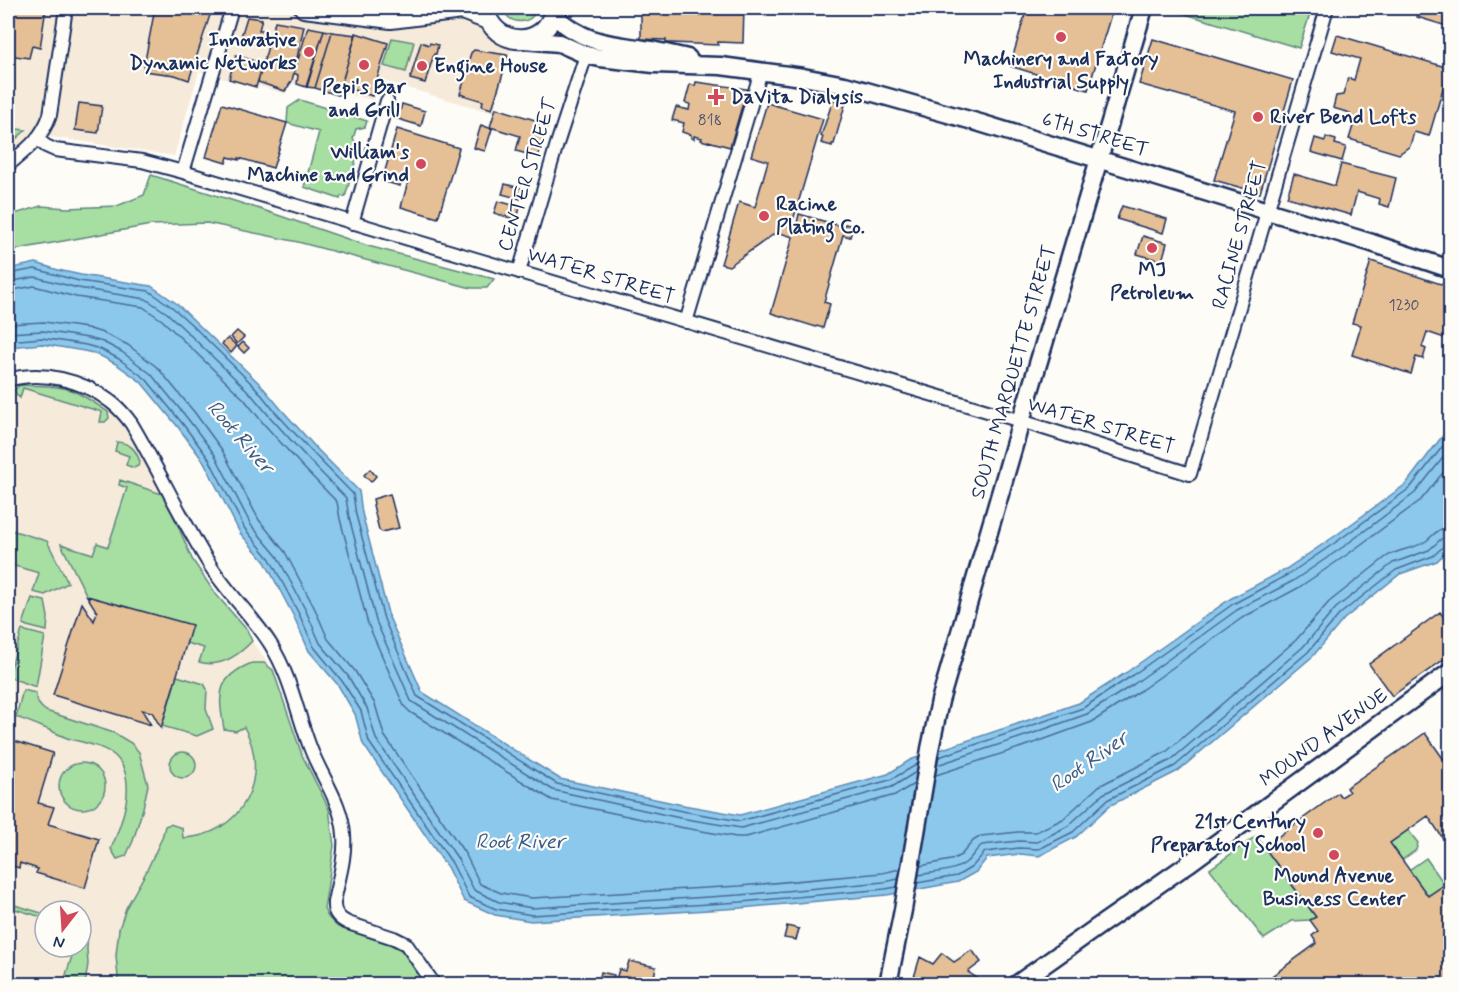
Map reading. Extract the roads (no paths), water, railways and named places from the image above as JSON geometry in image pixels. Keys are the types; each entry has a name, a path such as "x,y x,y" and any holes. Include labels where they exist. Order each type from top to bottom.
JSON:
{"main road":[{"path":"304,8 391,20 462,10 486,14 492,26 503,36 517,40 537,35 547,27 554,11"}],"street":[{"path":"8,165 38,139 45,129 50,115 66,8"},
{"path":"183,172 232,8"},
{"name":"SOUTH MARQUETTE STREET","path":"888,984 940,701 1144,8"},
{"name":"RACINE STREET","path":"1191,474 1327,8"},
{"name":"6TH STREET","path":"554,11 570,29 589,39 721,66"},
{"name":"6TH STREET","path":"524,40 559,43 586,55 654,64 721,66 845,85 980,123 1450,269"},
{"name":"CENTER STREET","path":"519,272 586,55"},
{"path":"686,322 761,71"},
{"path":"352,223 387,101"},
{"name":"WATER STREET","path":"38,139 55,150 142,161 183,172 1021,421 1191,474"},
{"path":"8,380 41,376 81,385 111,402 131,423 207,561 256,623 283,667 309,746 338,804 343,824 344,845 333,908 335,913 348,923 406,944 434,984"},
{"name":"MOUND AVENUE","path":"1017,984 1188,864 1450,672"}],"water":[{"name":"Root River","path":"36,263 81,275 151,286 176,303 260,384 318,450 359,491 362,513 389,617 422,692 560,779 683,805 740,815 888,774 910,760 1079,703 1230,599 1286,569 1406,484 1450,426 1450,548 1437,561 1400,574 1344,619 1313,656 1178,771 1109,806 1076,837 1039,856 1020,854 987,858 976,872 958,882 887,895 741,908 531,921 495,915 464,901 447,867 363,744 355,714 338,685 309,651 265,562 240,533 204,462 141,382 97,354 42,344 8,347 8,269"}],"place":[{"name":"Machinery and Factory Industrial Supply","path":"1061,37"},
{"name":"Innovative Dynamic Networks","path":"309,52"},
{"name":"Pepi's Bar and Grill","path":"364,65"},
{"name":"Engine House","path":"422,66"},
{"name":"DaVita Dialysis","path":"716,97"},
{"name":"River Bend Lofts","path":"1258,117"},
{"name":"William's Machine and Grind","path":"421,164"},
{"name":"Racine Plating Co.","path":"764,216"},
{"name":"MJ Petroleum","path":"1152,248"},
{"name":"21st Century Preparatory School","path":"1318,833"},
{"name":"Mound Avenue Business Center","path":"1334,855"}]}
